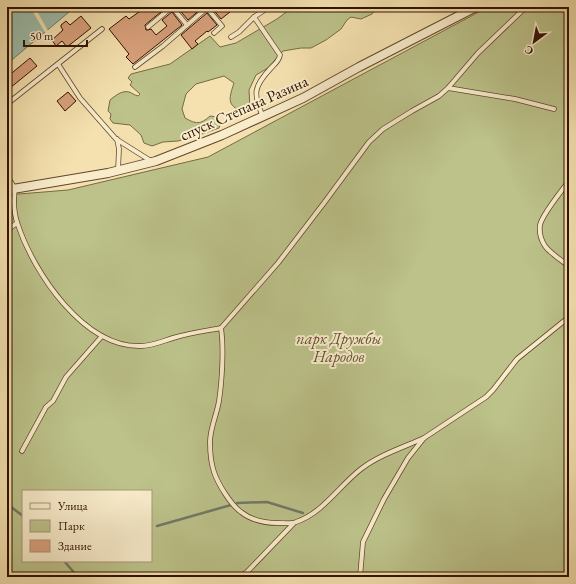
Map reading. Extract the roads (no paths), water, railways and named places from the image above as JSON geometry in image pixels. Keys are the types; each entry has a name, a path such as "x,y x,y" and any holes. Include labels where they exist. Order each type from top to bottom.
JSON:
{"street":[{"name":"спуск Степана Разина","path":"11,189 118,170 171,156 263,118 476,7"}],"lane":[{"path":"148,27 172,7 187,25"},
{"path":"231,37 240,32 254,17 269,7"},
{"path":"7,175 17,223 36,264 53,292 80,320 102,336 109,340 125,344 143,346 189,334 221,328 278,263 369,142 383,129 439,96 448,88 478,53 526,7"},
{"path":"135,67 163,46 207,8 222,26 214,33"},
{"path":"254,17 280,55 277,62 261,80 256,91 256,101 263,118"},
{"path":"7,104 102,29"},
{"path":"58,64 80,98 116,139 151,162"},
{"path":"448,88 515,99 554,109"},
{"path":"116,139 119,149 118,170"},
{"path":"569,181 542,221 540,232 542,240 550,252 569,266"},
{"path":"7,230 17,223"},
{"path":"239,577 247,572 294,523 310,516 320,508 363,467 424,438 486,397 517,359 569,317"},
{"path":"221,328 223,345 219,400 210,441 214,472 230,499 241,512 251,518 272,523 294,523"},
{"path":"22,451 46,407 53,401 66,377 102,336"},
{"path":"360,577 363,542 408,458 424,438"}],"waterway":[{"path":"237,503 267,502 303,513"},
{"path":"7,504 22,515"},
{"path":"157,526 231,505"},
{"path":"65,562 78,577"}],"park label":[{"name":"парк Дружбы Народов","path":"339,347"}]}
